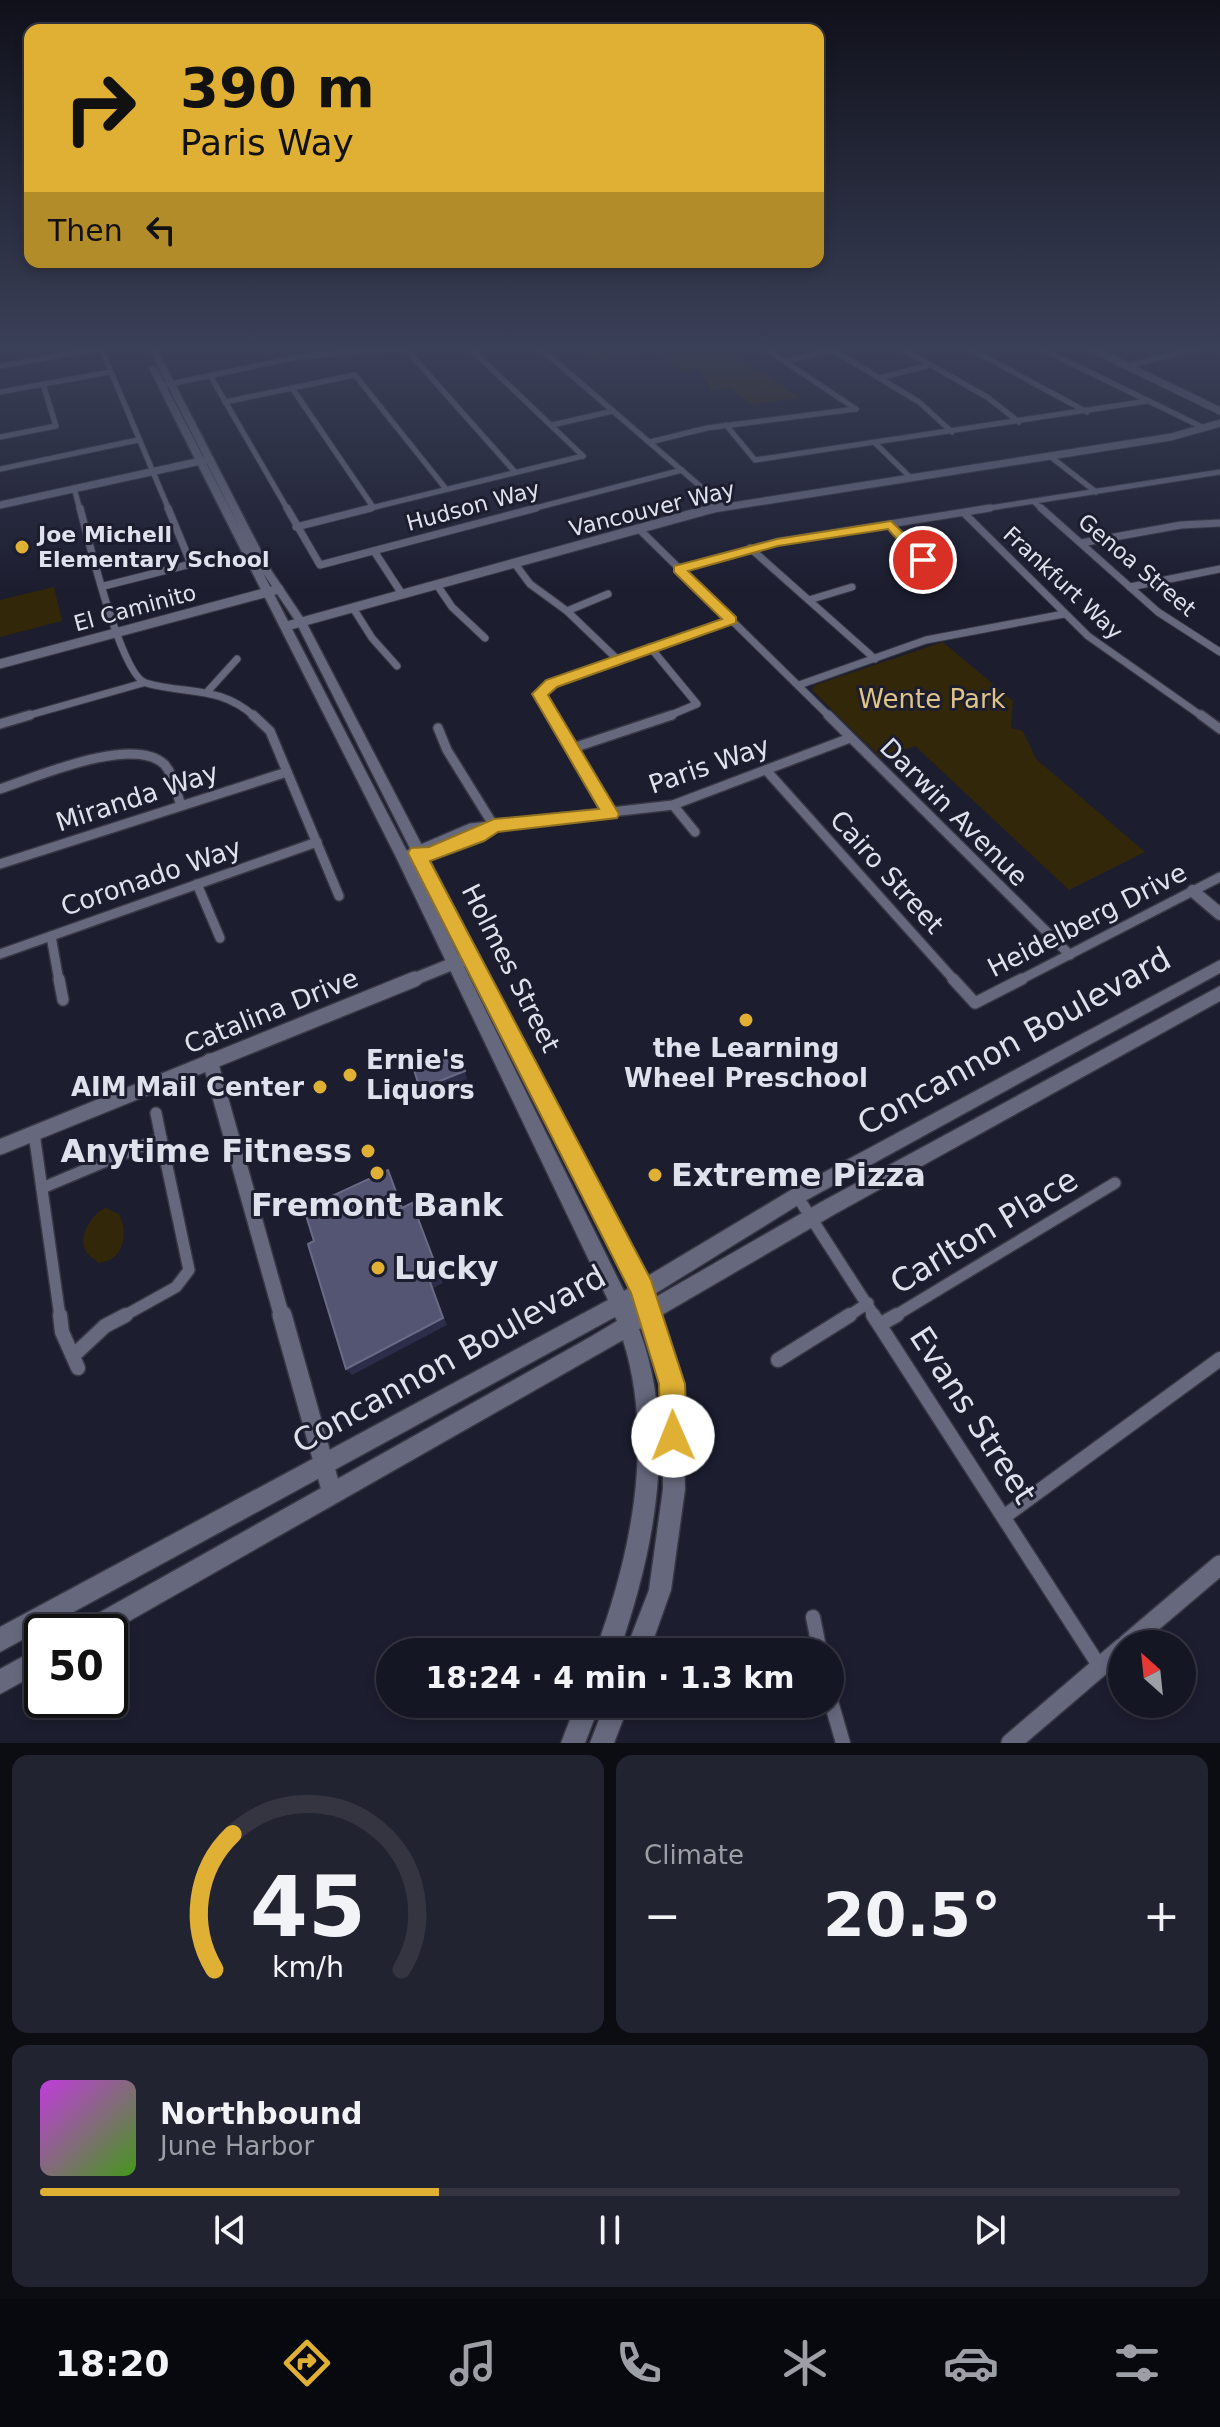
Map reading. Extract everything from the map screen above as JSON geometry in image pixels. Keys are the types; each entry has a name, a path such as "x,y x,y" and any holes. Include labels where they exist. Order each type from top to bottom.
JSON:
{"main road":[{"name":"Holmes Street","path":"188,428 294,624 463,960 646,1300 672,1384 674,1489 660,1590 642,1638"},
{"name":"Holmes Street","path":"463,960 623,1314 645,1392 647,1501 628,1598 612,1638"},
{"name":"Concannon Boulevard","path":"119,1614 332,1493 646,1300 797,1196 1220,966"},
{"name":"Concannon Boulevard","path":"646,1300 812,1218 1220,993"},
{"name":"Concannon Boulevard","path":"0,1640 324,1464 623,1314"},
{"path":"0,1682 24,1668"},
{"path":"573,1743 583,1718"},
{"path":"602,1743 612,1718"}],"street":[{"path":"0,437 44,428"},
{"path":"104,586 191,564 133,428"},
{"path":"240,428 296,527 583,456 555,428"},
{"path":"319,428 373,507"},
{"path":"398,428 446,489"},
{"path":"477,428 515,472"},
{"path":"634,428 723,506"},
{"path":"650,442 711,428"},
{"path":"729,428 755,460 977,428"},
{"path":"948,428 952,432"},
{"name":"Vancouver Way","path":"294,624 723,506 1051,457 1171,437 1203,428"},
{"path":"0,469 138,440"},
{"path":"875,443 911,478"},
{"path":"1051,457 1096,492"},
{"path":"0,505 204,461"},
{"name":"Hudson Way","path":"296,527 320,565 682,470"},
{"path":"679,569 750,548 1220,472"},
{"path":"74,488 126,663 143,683"},
{"name":"Genoa Street","path":"1034,502 1158,612 1216,645 1220,652"},
{"name":"Frankfurt Way","path":"964,513 1088,636 1220,729"},
{"path":"1081,543 1181,525 1220,523"},
{"path":"891,525 939,577"},
{"name":"Darwin Avenue","path":"639,529 1070,955"},
{"path":"750,548 875,659"},
{"path":"374,551 402,594"},
{"path":"515,564 530,584 567,611 617,659"},
{"path":"1130,587 1220,569"},
{"path":"437,585 452,607 485,638"},
{"path":"809,600 852,587"},
{"name":"El Caminito","path":"0,664 274,591"},
{"path":"567,611 608,594"},
{"path":"353,608 372,638 397,666"},
{"path":"799,685 926,640 1064,614"},
{"path":"610,814 540,694 551,684 731,620"},
{"path":"573,748 694,708 697,704 694,696 650,647"},
{"path":"208,691 237,659"},
{"path":"0,724 143,683 208,691 245,708 270,731 339,896"},
{"path":"438,728 489,827"},
{"name":"Paris Way","path":"410,855 430,854 478,836 489,827 673,805 850,738"},
{"path":"0,789 98,759 140,754 157,758 166,766 181,805"},
{"name":"Cairo Street","path":"766,770 975,1003"},
{"name":"Miranda Way","path":"0,864 287,772"},
{"path":"673,805 695,832"},
{"name":"Coronado Way","path":"0,954 317,842"},
{"name":"Heidelberg Drive","path":"975,1003 1220,877"},
{"path":"197,884 220,938"},
{"path":"1193,891 1220,914"},
{"path":"51,936 63,1000"},
{"name":"Catalina Drive","path":"0,1147 463,960"},
{"path":"210,1061 332,1493"},
{"path":"34,1133 62,1332 75,1362 105,1326 176,1287 189,1270 156,1113"},
{"path":"42,1188 161,1138"},
{"name":"Carlton Place","path":"881,1324 1115,1183"},
{"name":"Evans Street","path":"797,1196 1100,1667"},
{"path":"778,1360 868,1303"},
{"path":"1005,1516 1220,1359"},
{"path":"1143,1630 1220,1565"},
{"path":"813,1617 817,1638"},
{"path":"1020,1740 1108,1660"},
{"path":"836,1718 843,1743"}],"green space":[{"path":"54,587 62,621 0,637 0,600"},
{"name":"Wente Park","path":"943,642 1013,701 1011,728 1023,731 1036,759 1145,852 1069,890 915,746 881,758 812,690 815,685"},
{"path":"106,1208 119,1214 124,1238 114,1257 98,1263 85,1250 84,1236 90,1221"}],"building":[{"path":"455,1053 465,1071 420,1089 414,1070"},
{"name":"Lucky","path":"388,1170 402,1208 412,1203 439,1274 429,1279 443,1318 346,1369 308,1244 314,1241 304,1209"}],"place":[{"name":"Joe Michell Elementary School","path":"22,547"},
{"name":"the Learning Wheel Preschool","path":"746,1020"},
{"name":"Ernie's Liquors","path":"350,1075"},
{"name":"AIM Mail Center","path":"320,1087"},
{"name":"Anytime Fitness","path":"368,1151"},
{"name":"Fremont Bank","path":"377,1173"},
{"name":"Extreme Pizza","path":"655,1175"},
{"name":"Lucky","path":"378,1268"}],"route":[{"path":"673,1436 672,1384 642,1289 417,853 430,854 478,836 484,829 494,826 610,814 540,694 543,688 551,684 731,620 679,569 777,542 891,525 923,560"}]}
